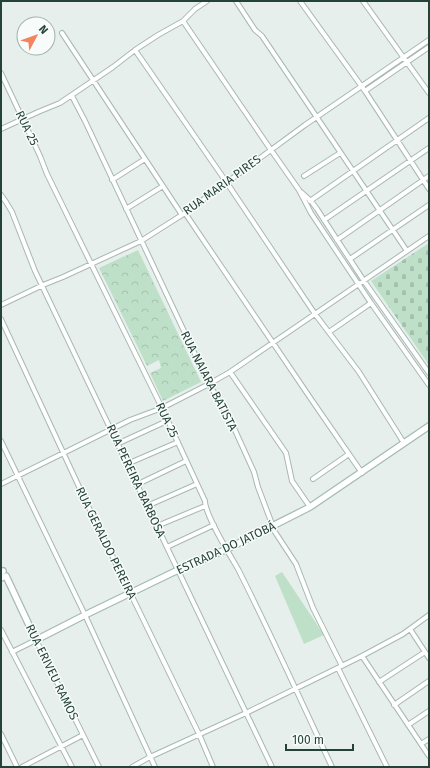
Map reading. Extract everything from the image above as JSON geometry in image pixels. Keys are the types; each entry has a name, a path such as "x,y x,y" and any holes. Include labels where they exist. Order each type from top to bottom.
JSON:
{"street":[{"path":"1,129 22,118 60,103 72,96 135,50 183,21 195,9 207,1"},
{"path":"236,1 255,30 262,36 407,251"},
{"path":"300,1 365,91 429,189"},
{"path":"363,1 429,92"},
{"path":"183,21 270,150 299,190 306,203 429,373"},
{"path":"62,33 163,186 184,214 362,473"},
{"name":"RUA MARIA PIRES","path":"1,305 141,242 184,214 270,150 429,40"},
{"path":"365,91 429,47"},
{"path":"135,50 315,314 359,372 404,444"},
{"name":"RUA 25","path":"1,74 47,174 162,408 205,501 205,506 214,525 240,574 332,767"},
{"name":"RUA NAIARA BATISTA","path":"72,96 209,384 228,417 251,464 275,532 296,564 313,608 387,767"},
{"path":"306,203 429,118"},
{"path":"324,220 429,148"},
{"path":"304,176 340,152"},
{"path":"112,180 145,159"},
{"path":"338,240 429,176"},
{"path":"126,209 163,186"},
{"path":"299,190 311,200 338,240 350,259 371,302 429,385"},
{"name":"RUA PEREIRA BARBOSA","path":"1,196 9,206 23,243 136,485 272,767"},
{"path":"350,259 429,205"},
{"path":"1,484 130,420 162,408 230,372 429,236"},
{"path":"329,332 371,302"},
{"name":"RUA GERALDO PEREIRA","path":"1,319 91,513 199,734 213,767"},
{"path":"230,372 286,454 292,481 310,507"},
{"path":"117,444 167,421"},
{"name":"ESTRADA DO JATOBÁ","path":"12,652 178,570 227,549 310,507 429,426"},
{"path":"1,441 85,615 155,767"},
{"path":"127,464 178,442"},
{"path":"313,479 349,454"},
{"path":"136,485 186,461"},
{"path":"147,506 197,484"},
{"path":"157,526 205,506"},
{"path":"167,547 214,525"},
{"name":"RUA ERIVEU RAMOS","path":"2,572 99,767"},
{"path":"132,767 150,757 296,689 392,641 429,616"},
{"path":"410,629 429,658"},
{"path":"1,630 72,767"},
{"path":"379,682 425,652"},
{"path":"362,656 429,756"},
{"path":"394,705 429,681"},
{"path":"408,725 429,711"},
{"path":"1,734 17,767"},
{"path":"22,767 83,735"},
{"path":"421,744 429,739"}],"green space":[{"path":"429,243 429,365 371,281"},
{"path":"138,250 201,382 163,401 150,373 161,368 159,360 147,366 99,268"},
{"path":"282,572 324,635 304,644 275,576"}]}
